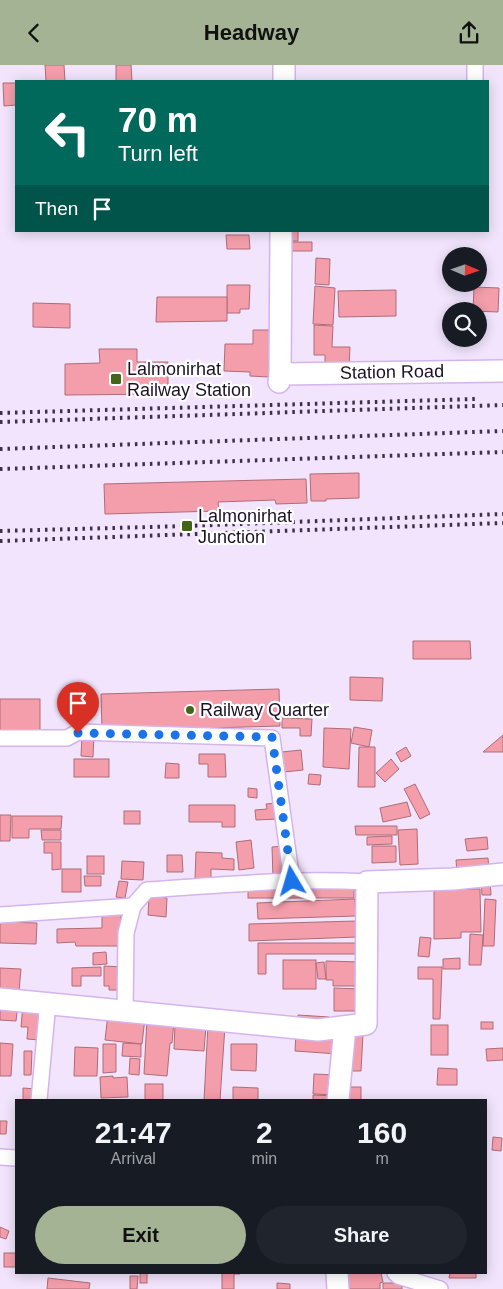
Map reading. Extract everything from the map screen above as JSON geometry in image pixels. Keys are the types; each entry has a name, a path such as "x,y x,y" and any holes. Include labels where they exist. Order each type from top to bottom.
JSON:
{"main road":[{"path":"284,65 284,80"},
{"name":"Station Road","path":"281,232 280,378 503,371"},
{"path":"0,999 48,1002 318,1030 366,1024 367,883 453,879 503,874"},
{"path":"338,1099 345,1027"},
{"path":"337,1274 338,1289"}],"street":[{"path":"475,65 475,80"},
{"path":"0,738 67,738 78,733 272,737 292,881"},
{"path":"125,1011 126,933 133,906 147,890 292,881 324,880 367,883"},
{"path":"0,915 133,906"},
{"path":"39,1099 48,1002"},
{"path":"0,1157 15,1158"},
{"path":"397,1274 440,1289"}],"building":[{"path":"45,65 64,65 65,80 46,80"},
{"path":"116,65 131,65 132,80 116,80"},
{"path":"3,83 15,83 15,105 4,106"},
{"path":"283,232 298,232 298,241 282,241"},
{"path":"226,235 249,235 250,249 227,249"},
{"path":"286,242 312,242 312,251 287,251"},
{"path":"316,258 330,259 329,285 315,284"},
{"path":"227,285 250,285 249,309 240,309 240,313 227,313"},
{"path":"315,286 335,288 333,325 313,324"},
{"path":"488,288 499,288 498,312 487,312 487,302 473,302 474,293 488,293"},
{"path":"396,290 396,316 339,317 338,291"},
{"path":"157,297 227,297 227,321 156,322"},
{"path":"33,303 70,304 70,328 33,327"},
{"path":"314,325 333,326 332,347 350,347 349,367 325,367 325,355 314,355"},
{"path":"253,330 270,330 269,377 250,376 250,372 224,371 225,344 253,344"},
{"name":"Lalmonirhat Railway Station","path":"99,349 137,349 137,362 168,362 168,394 65,395 65,364 100,363"},
{"path":"359,473 359,498 311,501 310,474"},
{"path":"306,479 307,503 276,504 275,500 218,502 219,511 105,514 104,484"},
{"path":"413,641 470,641 471,659 413,659"},
{"path":"350,677 383,678 382,701 350,700"},
{"name":"Railway Quarter","path":"279,689 280,726 102,731 101,694"},
{"path":"0,699 40,699 40,736 0,736"},
{"path":"282,718 312,719 311,736 300,736 300,728 282,728"},
{"path":"354,727 372,730 369,747 351,743"},
{"path":"324,728 351,729 349,769 323,767"},
{"path":"82,734 94,735 93,757 81,756"},
{"path":"503,735 503,752 483,752"},
{"path":"359,747 375,747 375,787 358,787"},
{"path":"406,747 411,756 401,762 396,753"},
{"path":"301,750 303,770 284,772 282,752"},
{"path":"199,754 225,754 226,777 208,777 208,764 199,764"},
{"path":"74,759 109,759 109,777 74,777"},
{"path":"391,759 399,769 385,782 376,773"},
{"path":"166,763 179,764 179,778 165,778"},
{"path":"309,774 321,775 320,785 308,784"},
{"path":"415,784 430,814 420,819 404,789"},
{"path":"248,788 257,789 257,798 248,797"},
{"path":"407,802 411,816 383,822 380,808"},
{"path":"276,803 277,819 256,820 255,810 267,809 266,804"},
{"path":"189,805 235,805 235,827 222,827 222,822 189,822"},
{"path":"124,811 140,811 140,824 124,824"},
{"path":"0,815 11,815 10,841 0,841"},
{"path":"12,816 62,816 61,829 29,829 29,838 12,838"},
{"path":"355,826 397,826 397,835 356,835"},
{"path":"417,829 418,864 400,865 398,830"},
{"path":"41,830 61,830 61,840 42,840"},
{"path":"392,836 392,844 367,845 367,837"},
{"path":"487,837 488,849 467,851 465,839"},
{"path":"251,840 254,868 239,870 236,842"},
{"path":"44,842 61,842 61,869 52,870 52,853 44,853"},
{"path":"284,846 285,878 273,878 272,847"},
{"path":"372,846 396,846 396,862 372,863"},
{"path":"196,852 222,853 222,858 234,859 234,870 211,869 211,879 195,879"},
{"path":"167,855 182,855 183,872 167,872"},
{"path":"87,856 104,856 104,874 87,874"},
{"path":"488,858 489,870 457,873 456,860"},
{"path":"122,861 144,862 143,880 121,879"},
{"path":"62,869 81,869 81,892 62,892"},
{"path":"84,876 101,876 101,886 85,886"},
{"path":"481,880 490,880 491,895 482,895"},
{"path":"119,881 128,882 125,898 116,897"},
{"path":"248,885 354,885 354,898 248,898"},
{"path":"434,889 480,889 481,932 461,932 461,938 434,939"},
{"path":"149,896 167,898 166,917 148,915"},
{"path":"355,899 356,916 258,919 257,903"},
{"path":"485,899 496,900 494,946 483,946"},
{"path":"102,915 121,915 121,946 76,946 75,942 57,943 57,929 102,928"},
{"path":"357,921 358,937 249,941 249,924"},
{"path":"0,922 37,923 36,944 0,943"},
{"path":"470,934 483,935 481,965 469,965"},
{"path":"420,937 431,938 429,957 418,956"},
{"path":"258,943 359,943 358,954 266,954 266,974 258,974"},
{"path":"106,952 107,964 93,965 93,953"},
{"path":"460,958 460,969 443,969 443,959"},
{"path":"283,960 316,960 316,989 283,989"},
{"path":"326,961 360,962 360,986 333,986 333,980 326,980"},
{"path":"324,962 326,979 318,979 316,963"},
{"path":"104,966 123,967 123,990 109,990 109,986 104,986"},
{"path":"101,967 101,976 81,976 81,986 72,986 72,968"},
{"path":"418,967 442,967 440,1019 433,1019 433,979 418,979"},
{"path":"0,968 21,969 19,991 0,989"},
{"path":"334,988 359,989 359,1011 334,1011"},
{"path":"0,1001 18,1003 16,1021 0,1020"},
{"path":"23,1005 41,1006 40,1040 27,1039 28,1027 21,1027"},
{"path":"108,1014 145,1018 142,1044 105,1040"},
{"path":"298,1015 329,1017 329,1026 297,1024"},
{"path":"147,1019 174,1021 167,1076 144,1074"},
{"path":"481,1022 493,1022 493,1029 481,1029"},
{"path":"175,1025 206,1026 204,1051 174,1049"},
{"path":"208,1025 225,1026 220,1099 204,1099"},
{"path":"431,1025 448,1025 448,1055 431,1055"},
{"path":"296,1032 339,1035 338,1054 295,1051"},
{"path":"345,1033 363,1034 361,1071 351,1071"},
{"path":"0,1043 13,1044 11,1076 0,1076"},
{"path":"123,1043 141,1044 141,1057 122,1056"},
{"path":"103,1044 116,1044 116,1072 103,1073"},
{"path":"231,1044 257,1044 256,1071 231,1070"},
{"path":"75,1047 98,1048 97,1076 74,1076"},
{"path":"503,1048 503,1060 487,1061 486,1049"},
{"path":"24,1051 32,1051 31,1075 24,1075"},
{"path":"130,1058 140,1059 139,1075 129,1074"},
{"path":"438,1068 457,1069 457,1085 437,1085"},
{"path":"314,1074 336,1075 335,1095 313,1094"},
{"path":"113,1076 113,1078 127,1077 128,1097 101,1098 100,1077"},
{"path":"145,1084 163,1084 163,1099 145,1099"},
{"path":"233,1087 258,1088 258,1099 233,1099"},
{"path":"346,1087 361,1087 361,1099 346,1099"},
{"path":"23,1088 37,1089 37,1099 23,1099"},
{"path":"313,1095 335,1096 335,1099 313,1099"},
{"path":"0,1121 7,1121 6,1134 0,1134"},
{"path":"493,1137 502,1138 501,1151 492,1150"},
{"path":"0,1227 9,1231 6,1239 0,1237"},
{"path":"4,1253 15,1253 15,1267 4,1267"},
{"path":"140,1274 147,1274 147,1283 140,1283"},
{"path":"222,1274 234,1274 234,1289 222,1289"},
{"path":"342,1274 381,1274 383,1282 380,1283 380,1289 343,1289"},
{"path":"450,1274 476,1274 476,1278 449,1278"},
{"path":"130,1276 138,1276 137,1289 130,1289"},
{"path":"48,1278 90,1283 89,1289 47,1289"},
{"path":"277,1283 290,1284 290,1289 277,1289"},
{"path":"383,1283 402,1283 402,1289 383,1289"}],"railway":[{"path":"0,413 476,399"},
{"path":"0,422 503,405"},
{"path":"0,449 503,431"},
{"path":"0,469 503,452"},
{"path":"0,531 503,514"},
{"path":"0,541 503,523"}],"place":[{"name":"Lalmonirhat Railway Station","path":"116,379"},
{"name":"Lalmonirhat Junction","path":"187,526"},
{"name":"Railway Quarter","path":"190,710"}],"route":[{"path":"78,733 272,737 292,881"}]}
